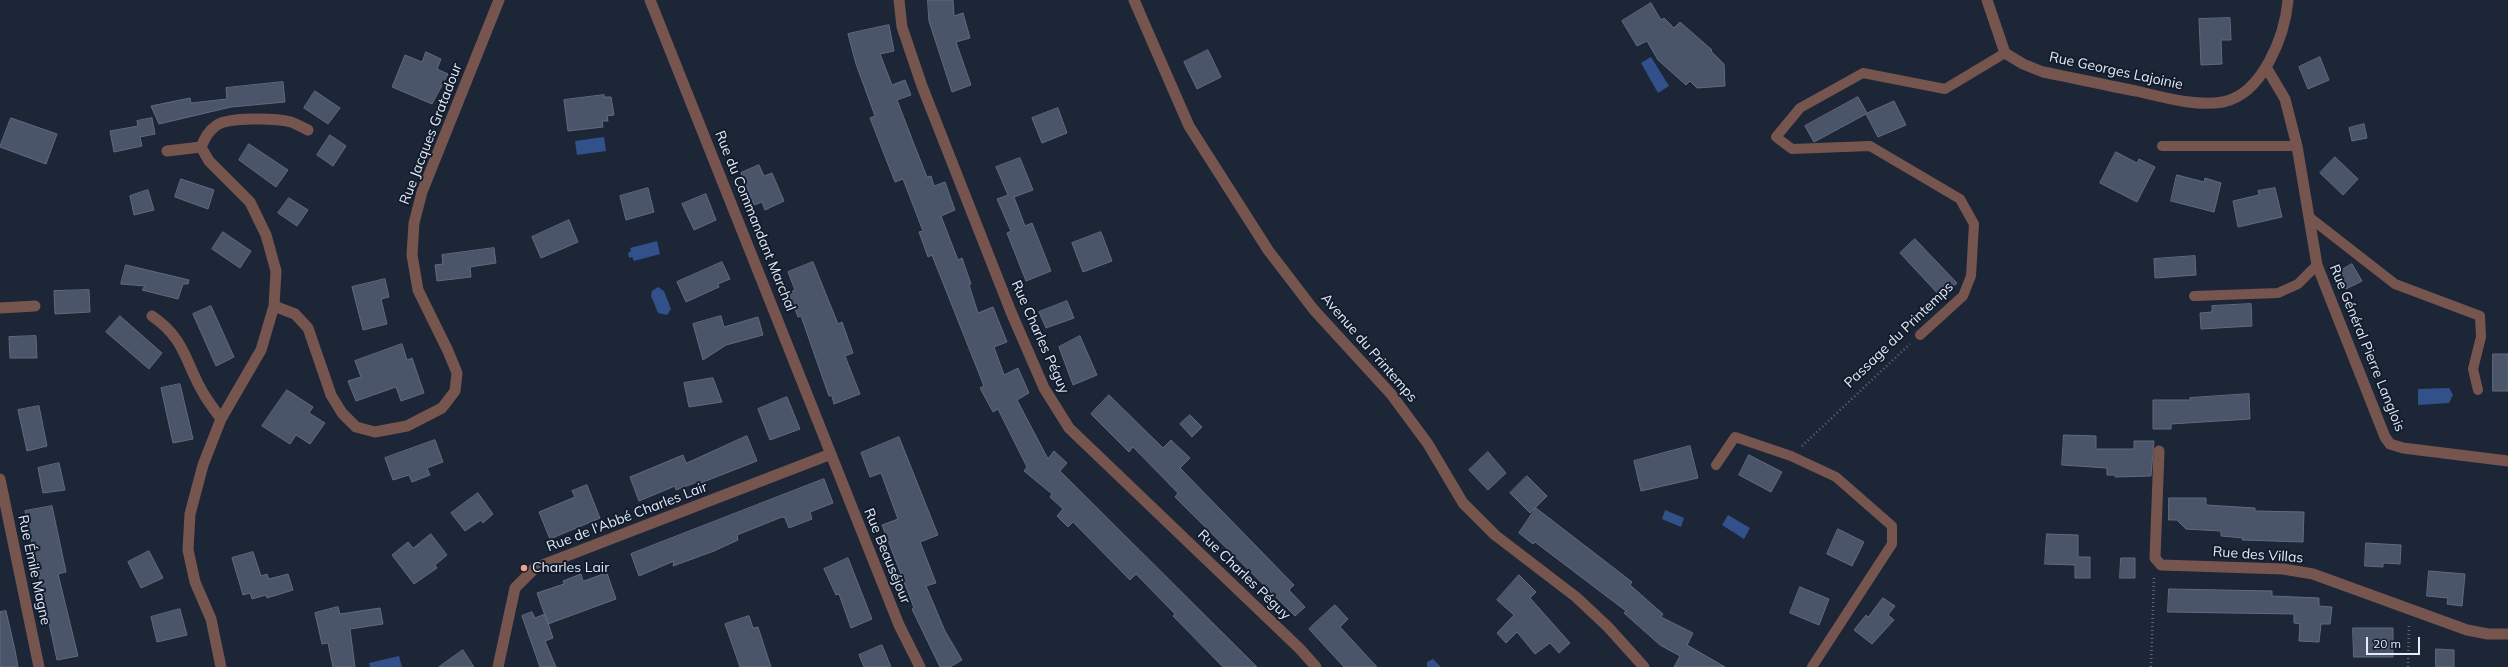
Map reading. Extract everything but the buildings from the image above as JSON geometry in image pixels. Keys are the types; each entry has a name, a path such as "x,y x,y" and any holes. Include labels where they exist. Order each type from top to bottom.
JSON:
{"street":[{"name":"Rue Jacques Gratadour","path":"274,306 295,314 308,328 331,395 342,413 356,427 375,432 407,426 442,408 455,391 456,374 448,350 418,290 412,256 414,223 422,192 499,0"},
{"name":"Rue du Commandant Marchal","path":"650,0 831,454"},
{"name":"Rue Charles Péguy","path":"899,0 902,27 922,86 1011,312 1044,388 1069,428 1300,649 1316,667"},
{"name":"Avenue du Printemps","path":"1134,0 1189,126 1268,250 1314,310 1392,394 1428,444 1463,503 1495,535 1576,597 1608,627 1644,667"},
{"path":"1987,0 2005,53"},
{"name":"Rue Georges Lajoinie","path":"2005,53 2023,64 2043,72 2194,102 2224,102 2243,93 2258,81 2266,67 2287,20 2288,0"},
{"path":"2266,67 2285,99 2297,146 2317,265"},
{"path":"201,147 206,134 218,124 233,121 274,120 291,122 308,130"},
{"path":"201,147 209,161 250,202 266,235 276,271 274,306 261,350 221,419 199,479 190,514 188,550 195,582 211,618 221,667"},
{"path":"167,151 201,147"},
{"name":"Rue Général Pierre Langlois","path":"2317,265 2385,437 2390,444 2403,448 2508,461"},
{"path":"0,308 35,306"},
{"path":"152,316 166,326 186,353 204,396 221,419"},
{"path":"2155,558 2159,451"},
{"name":"Rue de l'Abbé Charles Lair","path":"498,667 515,588 535,568 831,454"},
{"name":"Rue Beauséjour","path":"831,454 899,626 920,667"},
{"name":"Rue Émile Magne","path":"0,478 39,667"},
{"name":"Rue des Villas","path":"2155,558 2162,565 2283,569 2313,574 2467,630 2488,634 2508,634"}],"lane":[{"name":"Passage du Printemps","path":"1920,335 1963,296 1971,276 1974,224 1960,199 1870,146 1792,149 1776,137 1800,108 1863,73 1946,89 2005,53"},
{"path":"2162,146 2297,146"},
{"path":"2309,217 2395,284 2480,316 2481,337 2473,369 2478,390"},
{"path":"2194,296 2278,293 2298,284 2317,265"},
{"path":"1716,465 1735,436 1791,456 1836,477 1892,526 1892,544 1812,667"}],"path":[{"name":"Passage du Printemps","path":"1791,456 1920,335"},
{"path":"2150,667 2155,558"},
{"path":"2408,667 2409,610"}],"water":[{"path":"1651,57 1669,86 1658,93 1641,63"},
{"path":"604,137 606,151 577,155 575,141"},
{"path":"657,241 660,254 634,261 632,257 629,258 628,253 631,251 630,248"},
{"path":"658,287 664,291 671,309 667,315 658,313 651,296 652,291"},
{"path":"2449,388 2453,395 2449,403 2418,405 2418,389"},
{"path":"1665,510 1684,518 1681,527 1662,519"},
{"path":"1728,515 1750,528 1744,539 1722,525"},
{"path":"399,656 402,667 370,667 369,663"},
{"path":"1433,659 1441,667 1427,667 1427,662"}],"place":[{"name":"Charles Lair","path":"524,568"}]}
